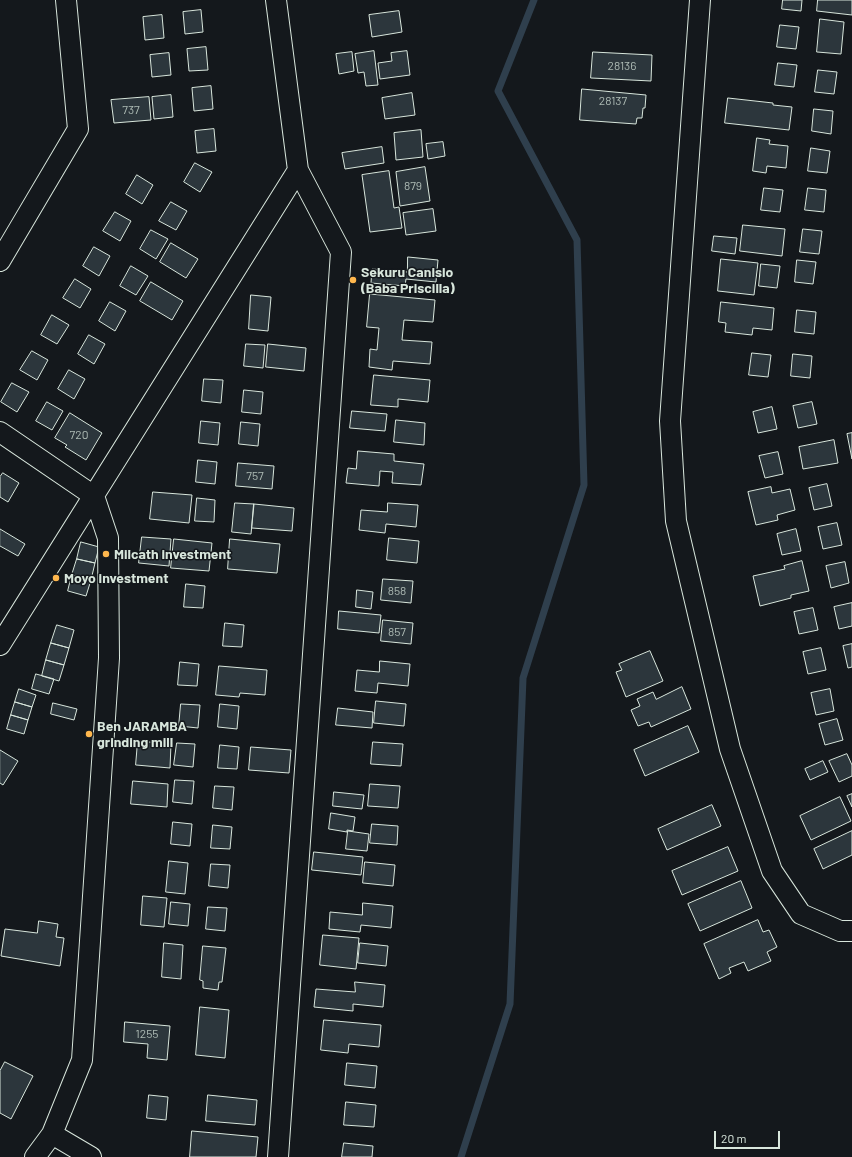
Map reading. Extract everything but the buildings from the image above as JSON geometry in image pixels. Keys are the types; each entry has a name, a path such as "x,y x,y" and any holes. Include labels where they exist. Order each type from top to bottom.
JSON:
{"street":[{"path":"0,261 78,129 66,0"},
{"path":"276,0 298,170 341,252 278,1157"},
{"path":"700,0 670,421 676,521 730,748 772,871 801,914 840,931 852,931"},
{"path":"0,645 298,170"},
{"path":"0,432 94,496 108,538 108,674 82,1060 52,1134 35,1157"},
{"path":"52,1134 91,1157"}],"waterway":[{"path":"461,1157 510,1004 523,678 584,485 577,240 498,91 534,0"}],"place":[{"name":"Sekuru Canisio (Baba Priscilla)","path":"353,280"},
{"name":"Milcath investment","path":"106,554"},
{"name":"Moyo investment","path":"56,578"},
{"name":"Ben JARAMBA grinding mill","path":"89,734"}]}
